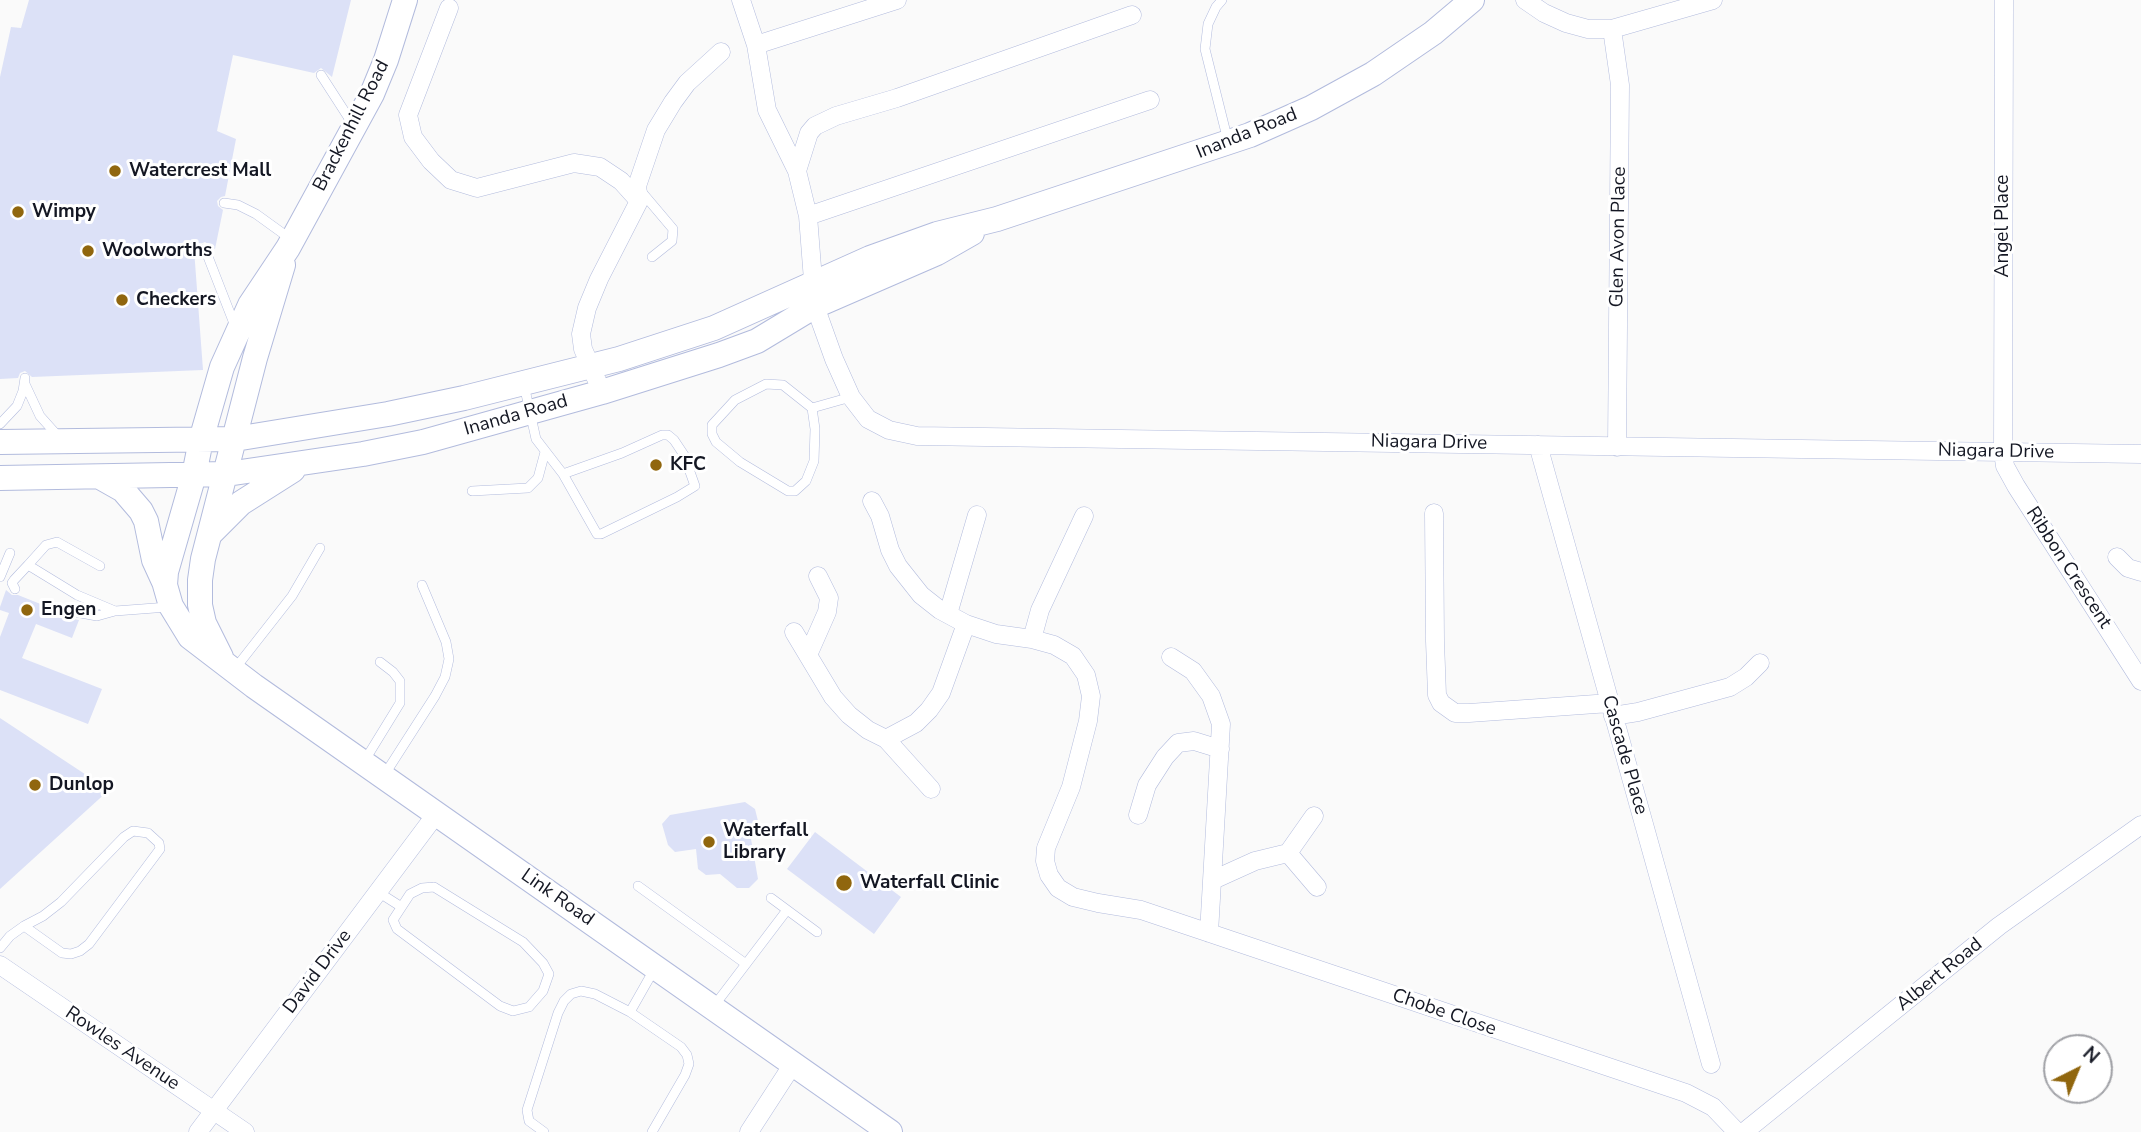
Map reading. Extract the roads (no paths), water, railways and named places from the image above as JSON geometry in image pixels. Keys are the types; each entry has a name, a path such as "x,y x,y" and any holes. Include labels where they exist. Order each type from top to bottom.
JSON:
{"street":[{"name":"Brackenhill Road","path":"201,440 222,367 237,331 262,285 290,244 355,127 386,60 405,0"},
{"name":"Niagara Drive","path":"741,0 756,45 767,110 797,171 808,216 814,295 834,359 851,397 868,419 889,430 917,436 2141,454"},
{"path":"756,45 897,0"},
{"name":"Inanda Road","path":"0,478 227,474 363,454 423,442 719,355 757,341 814,295 870,258 937,234 997,219 1229,144 1311,108 1373,74 1433,33 1472,0"},
{"path":"1525,0 1544,13 1588,29 1612,29 1713,0"},
{"name":"Angel Place","path":"2003,452 2004,0"},
{"path":"449,8 408,115 412,137 431,161 452,180 477,188 574,163 600,167 638,194"},
{"path":"797,171 814,126 835,116 897,98 1132,15"},
{"name":"Glen Avon Place","path":"1612,29 1620,85 1617,447"},
{"path":"602,391 583,349 581,334 587,308 638,194 656,130 673,102 702,68 720,52"},
{"path":"808,216 1150,100"},
{"name":"Brackenhill Road","path":"234,439 255,358 290,244"},
{"name":"Inanda Road","path":"0,442 234,439 388,414 591,366 814,295"},
{"name":"Link Road","path":"229,668 209,637 200,605 200,580 234,439"},
{"path":"200,605 168,596 169,559 194,475 201,440"},
{"name":"Cascade Place","path":"1538,445 1711,1064"},
{"name":"Ribbon Crescent","path":"2003,452 2006,466 2016,486 2141,681"},
{"path":"209,535 225,517 256,492 309,462"},
{"name":"Link Road","path":"99,477 123,490 141,510 154,560 168,596 190,637 229,668 890,1132"},
{"name":"Chobe Close","path":"872,500 898,566 921,595 966,624 996,634 1054,645 1073,656 1086,675 1091,696 1088,722 1071,787 1046,848 1045,861 1049,875 1058,888 1073,897 1098,904 1141,910 1686,1093 1713,1107 1737,1132"},
{"path":"1434,513 1437,695 1441,703 1455,713 1611,709 1638,712 1730,687 1746,677 1760,663"},
{"path":"948,614 977,516"},
{"path":"1032,639 1040,610 1084,516"},
{"path":"2117,557 2128,568 2141,572"},
{"path":"808,655 827,612 829,598 818,576"},
{"path":"886,739 916,723 942,693 966,624"},
{"path":"794,632 827,689 849,715 868,730 886,739 931,789"},
{"path":"1171,657 1192,671 1211,696 1221,724 1209,933"},
{"path":"1138,815 1147,785 1165,757 1178,743 1194,741 1220,749"},
{"name":"David Drive","path":"198,1132 437,813"},
{"path":"1213,880 1255,861 1288,853 1314,816"},
{"name":"Albert Road","path":"1744,1132 1999,926 2141,825"},
{"path":"1288,853 1317,887"},
{"name":"Rowles Avenue","path":"0,965 245,1132"},
{"path":"750,1132 793,1064"}],"lane":[{"path":"1222,0 1208,24 1205,49 1229,144"},
{"path":"325,76 355,127"},
{"path":"638,194 673,229 672,241 652,257"},
{"path":"224,203 238,205 256,214 290,244"},
{"path":"205,249 237,331"},
{"path":"0,424 16,406 25,381 40,416 52,431 67,442"},
{"path":"523,384 536,439 563,474 597,534 695,486 684,456 668,435 563,474"},
{"path":"766,384 783,386 812,408 815,429 814,461 806,481 795,491 788,491 740,462 716,442 712,434 712,425 735,400 766,384"},
{"path":"812,408 851,397"},
{"path":"472,491 528,488 538,478 545,452"},
{"path":"15,589 12,583 27,565 46,545 57,542 100,566"},
{"path":"229,668 292,596 320,548"},
{"path":"0,576 10,553"},
{"path":"27,565 77,595 116,611"},
{"path":"374,769 435,695 445,677 449,659 446,642 422,585"},
{"path":"70,611 97,616 168,596"},
{"path":"374,769 400,703 400,681 380,662"},
{"path":"0,948 10,936 24,926 61,902 133,831 148,833 159,843 160,849 89,944 80,951 62,953 24,926"},
{"path":"638,886 746,964"},
{"path":"434,887 451,895 534,952 549,974 543,991 529,1007 521,1010 513,1011 500,1006 402,935 393,920 400,906 410,894 422,888 434,887"},
{"path":"378,892 400,906"},
{"path":"771,898 817,932"},
{"path":"713,1008 787,910"},
{"path":"630,1012 656,968"},
{"path":"544,1132 529,1121 527,1110 564,1001 571,994 581,991 595,994 630,1012 681,1047 687,1055 689,1064 685,1075 652,1132"}],"place":[{"name":"Watercrest Mall","path":"115,171"},
{"name":"Wimpy","path":"18,212"},
{"name":"Woolworths","path":"88,251"},
{"name":"Checkers","path":"122,300"},
{"name":"KFC","path":"656,465"},
{"name":"Engen","path":"27,610"},
{"name":"Dunlop","path":"35,785"},
{"name":"Waterfall Library","path":"709,842"},
{"name":"Waterfall Clinic","path":"844,883"}]}
